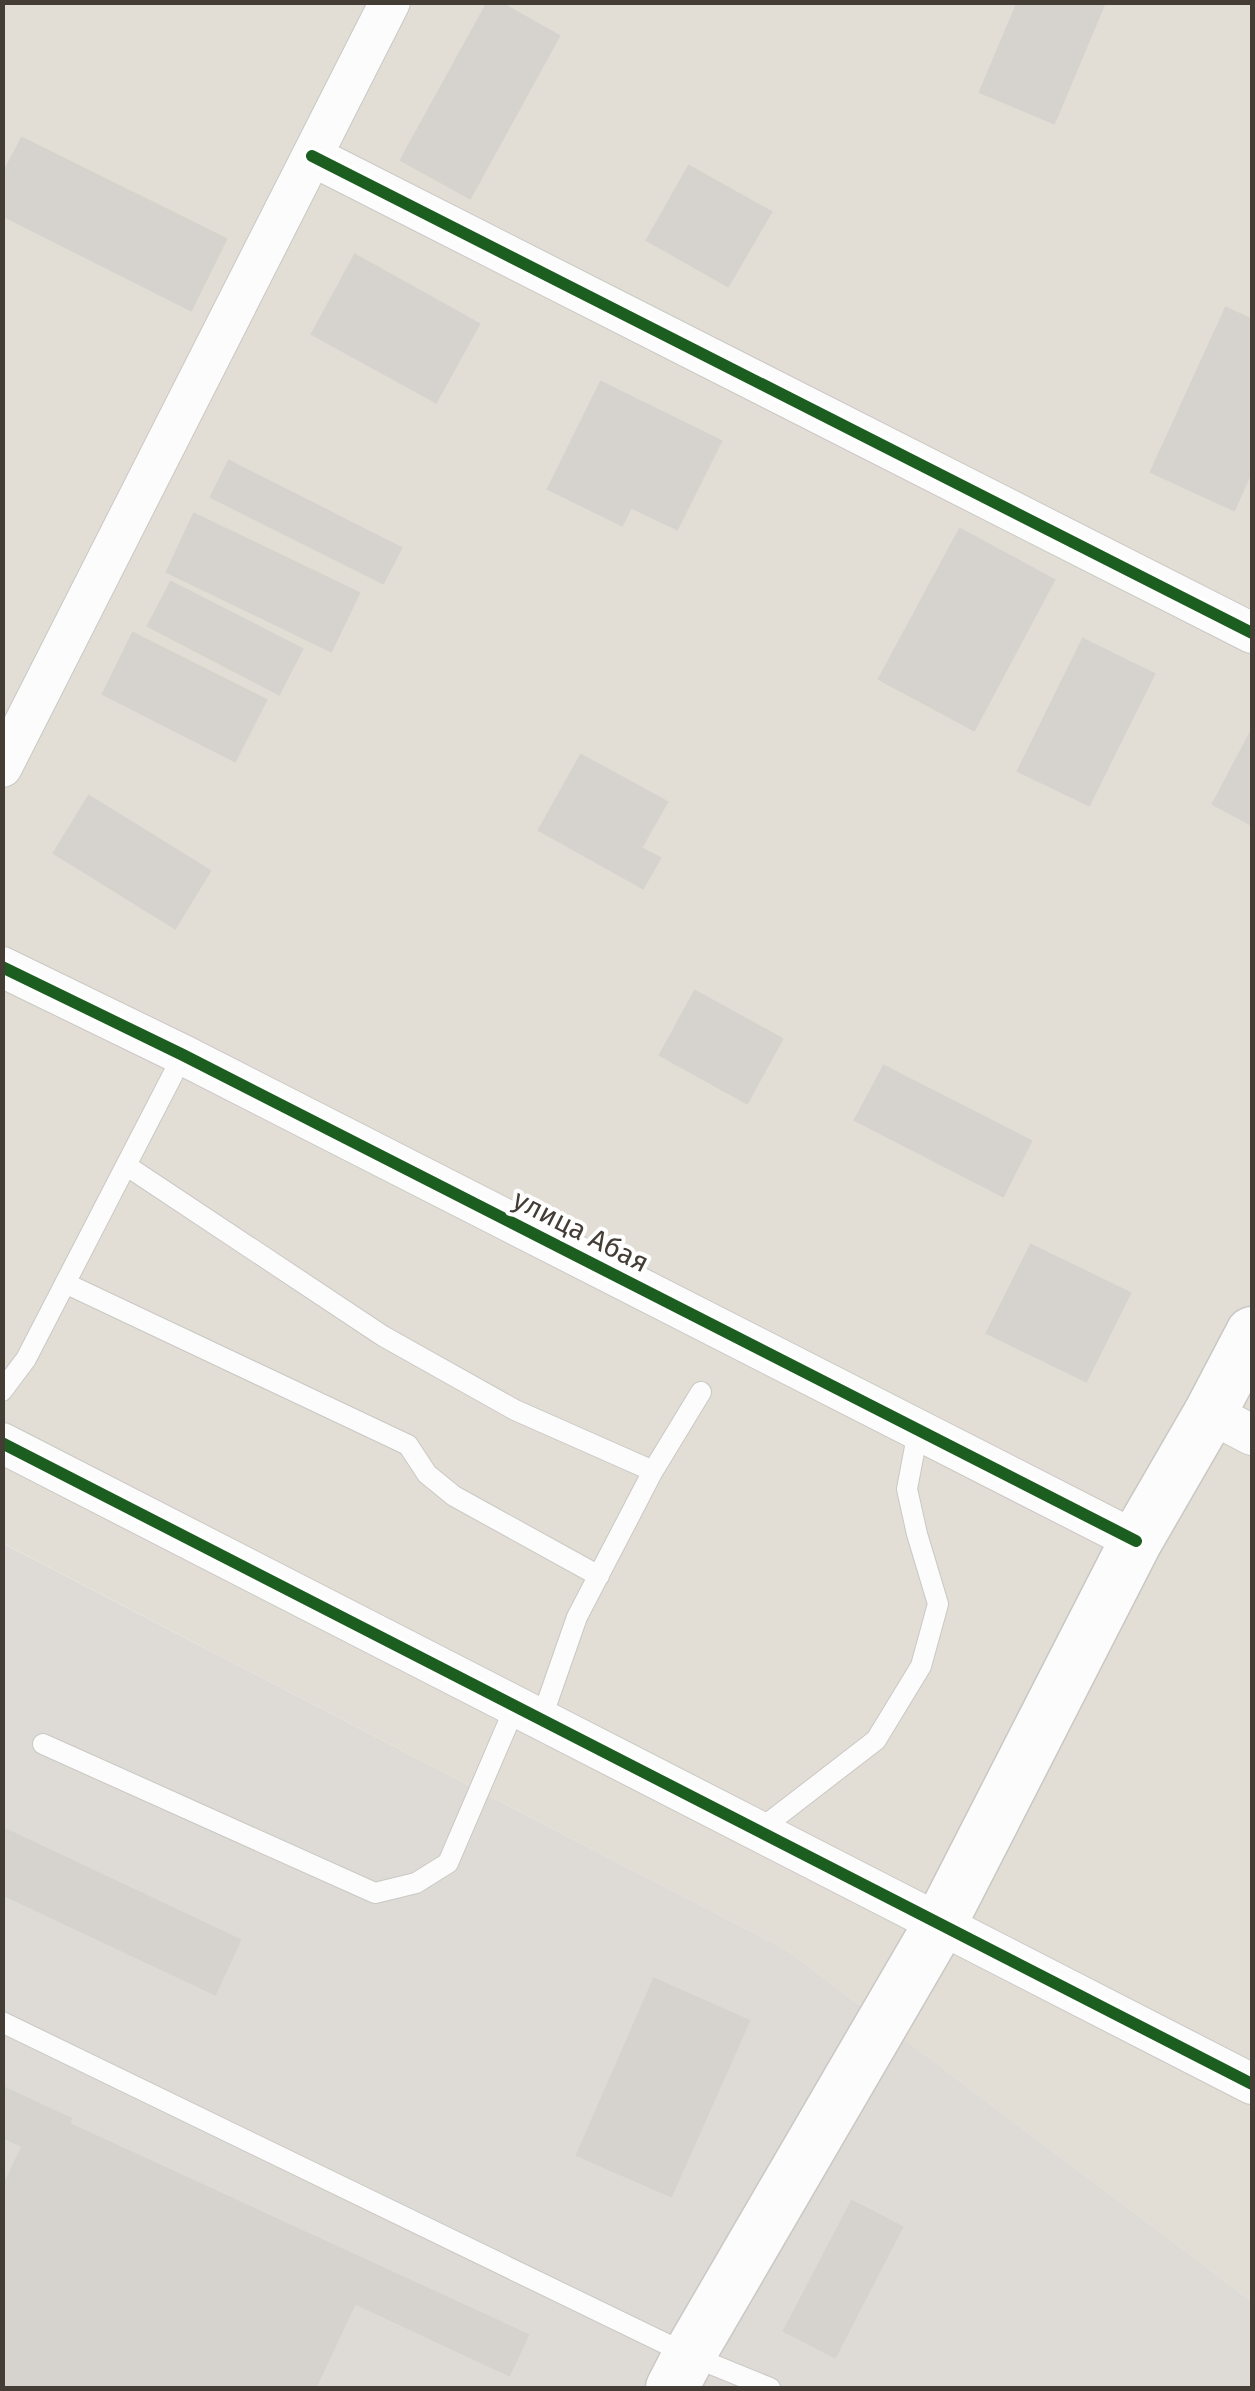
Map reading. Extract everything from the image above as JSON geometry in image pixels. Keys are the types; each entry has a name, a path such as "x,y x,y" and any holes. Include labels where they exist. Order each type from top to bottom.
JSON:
{"street":[{"path":"2,767 390,2"},
{"path":"312,156 1252,634"},
{"name":"улица Абая","path":"2,967 183,1055 1136,1540"},
{"path":"681,2372 940,1924 1136,1540 1231,1424 1252,1333"},
{"path":"2,1443 940,1924 1250,2090"}],"lane":[{"path":"2,1391 26,1360 183,1055"},
{"path":"127,1166 383,1336 515,1410 653,1471"},
{"path":"64,1283 408,1445 426,1474 454,1496 598,1576"},
{"path":"43,1744 375,1893 416,1883 448,1863 653,1471 701,1392"},
{"path":"758,1831 876,1740 921,1666 938,1604 907,1489 918,1430"},
{"path":"2,2022 681,2372 770,2388"}],"shaded area":[{"path":"2,3 1252,3 1252,2302 786,1950 3,1543"},
{"path":"2,1543 786,1950 1252,2302 1252,2388 3,2388"}],"building":[{"path":"488,2 499,2 559,36 470,198 401,160"},
{"path":"1018,2 1105,2 1054,123 980,92"},
{"path":"22,138 226,239 191,310 2,215 2,176"},
{"path":"689,166 771,212 728,286 647,240"},
{"path":"355,255 479,324 436,402 312,334"},
{"path":"1226,308 1252,320 1252,470 1234,510 1151,472"},
{"path":"601,382 721,441 677,529 631,507 622,525 548,489"},
{"path":"229,461 401,548 383,583 211,497"},
{"path":"194,514 359,593 331,651 167,572"},
{"path":"960,529 1054,580 974,730 879,679"},
{"path":"171,582 302,649 279,694 148,626"},
{"path":"133,633 266,700 235,761 103,694"},
{"path":"1083,639 1154,674 1089,805 1018,771"},
{"path":"1252,730 1252,825 1213,804"},
{"path":"581,755 667,802 641,848 660,858 643,888 539,830"},
{"path":"89,796 210,871 175,928 54,853"},
{"path":"695,991 782,1039 747,1103 660,1055"},
{"path":"884,1066 1031,1141 1003,1196 855,1120"},
{"path":"1031,1245 1130,1293 1086,1381 987,1333"},
{"path":"2,1828 240,1940 215,1994 2,1894"},
{"path":"654,1979 749,2021 671,2196 577,2155"},
{"path":"2,2087 71,2119 69,2124 528,2335 509,2375 355,2303 315,2388 2,2387 2,2189 23,2146 2,2137"},
{"path":"852,2201 902,2227 835,2357 784,2331"}],"cycle path":[{"path":"312,156 1252,633"},
{"path":"2,967 183,1055 1136,1541"},
{"path":"2,1443 1252,2084"}]}
